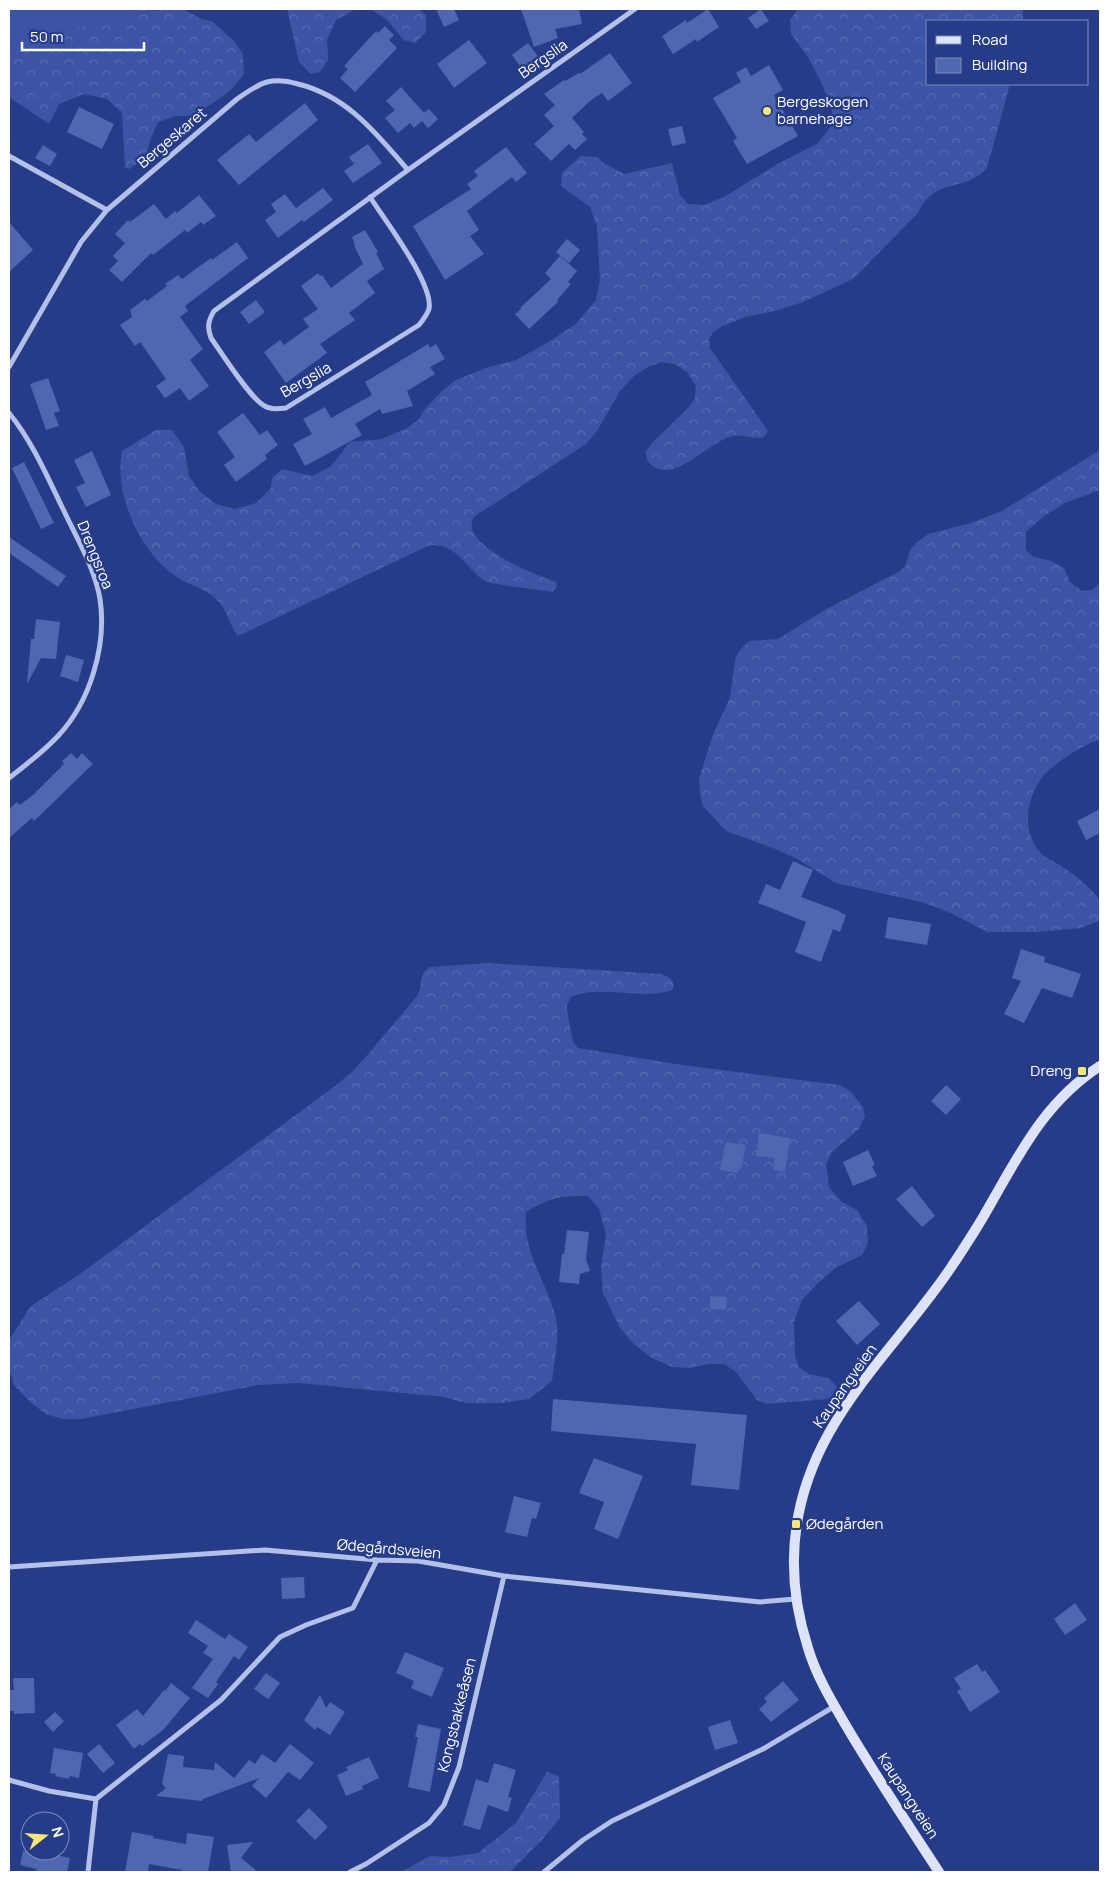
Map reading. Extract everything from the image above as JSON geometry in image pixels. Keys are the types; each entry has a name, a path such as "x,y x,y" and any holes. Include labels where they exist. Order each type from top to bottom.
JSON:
{"main road":[{"name":"Kaupangveien","path":"939,1872 862,1754 815,1668 795,1599 794,1545 797,1517 806,1482 829,1432 858,1389 949,1270 989,1208 1016,1156 1040,1122 1058,1100 1077,1082 1100,1066"}],"street":[{"name":"Bergslia","path":"370,197 420,273 429,298 429,308 424,318 419,325 308,396 286,408 275,409 265,406 254,397 211,338 207,327 209,318 214,310 370,197 634,9"},
{"name":"Bergeskaret","path":"9,367 81,242 107,210 237,99 266,82 278,80 306,86 330,95 368,124 408,170"},
{"path":"9,156 107,210"},
{"name":"Drengsroa","path":"9,413 38,456 86,558 100,598 102,620 94,671 75,713 59,735 33,761 9,778"},
{"name":"Ødegårdsveien","path":"9,1567 265,1550 377,1560 418,1561 504,1576 760,1602 795,1599"},
{"path":"88,1872 96,1799 221,1700 280,1637 353,1608 377,1560"},
{"name":"Kongsbakkeåsen","path":"350,1872 366,1864 429,1823 444,1805 459,1766 504,1576"},
{"path":"544,1872 583,1840 612,1821 763,1749 835,1706"},
{"path":"9,1780 49,1791 96,1799"}],"green space":[{"path":"9,9 164,9 9,42"},
{"path":"164,9 185,10 199,18 213,22 235,42 243,54 244,74 230,91 210,105 190,116 176,116 158,122 150,140 146,158 129,169 125,168 122,113 107,99 84,94 59,104 49,124 9,97 9,42"},
{"path":"287,9 356,9 336,20 327,40 328,60 320,72 311,74 299,62"},
{"path":"356,9 419,9 426,15 426,32 415,43 404,40 386,19 372,10"},
{"path":"1023,9 1023,20 926,20 926,85 1010,85 987,168 969,181 942,189 933,194 925,201 918,213 853,279 803,302 775,311 745,317 713,332 709,340 710,348 768,431 764,437 733,436 724,439 685,464 665,470 656,468 648,462 646,452 651,444 689,407 695,398 696,386 687,372 675,364 661,362 648,367 634,376 620,391 597,431 586,444 475,516 472,521 473,531 490,550 519,567 556,582 557,587 552,592 487,582 454,552 447,548 430,545 238,636 224,609 217,600 207,592 177,577 159,562 148,549 131,518 125,501 120,467 122,451 156,430 172,430 184,447 189,476 199,491 216,504 235,509 256,503 271,488 272,478 282,469 312,476 330,467 350,442 382,439 407,428 418,420 425,409 442,391 456,380 486,368 516,360 576,324 596,300 600,279 597,226 590,207 561,186 562,173 581,156 598,157 602,162 624,174 672,163 680,195 688,204 704,205 724,197 774,166 818,143 831,126 832,110 822,84 808,57 791,34 790,20 797,10"},
{"path":"1100,450 1100,490 1065,503 1044,516 1026,532 1026,550 1034,557 1051,561 1064,568 1070,582 1082,591 1092,590 1100,583 1100,740 1086,745 1070,755 1043,776 1033,793 1028,813 1030,833 1039,851 1078,879 1098,898 1101,906 1099,921 1080,928 1038,932 987,932 951,913 925,903 836,883 797,859 726,831 703,806 699,779 713,734 730,698 735,660 739,651 749,641 778,639 823,611 898,572 905,567 910,550 928,534 971,523 1002,511"},
{"path":"488,963 661,974 673,982 672,990 648,994 595,992 571,997 567,1010 573,1042 578,1048 682,1065 840,1085 850,1091 863,1107 865,1116 859,1129 832,1152 826,1164 829,1187 842,1202 857,1210 867,1226 868,1243 862,1255 835,1268 802,1300 794,1322 795,1356 799,1367 809,1374 828,1378 836,1385 837,1393 828,1399 767,1404 757,1400 735,1371 724,1364 709,1364 689,1368 672,1367 650,1357 633,1343 620,1328 603,1293 601,1267 606,1234 599,1209 588,1196 556,1198 526,1212 526,1227 531,1254 552,1305 557,1327 552,1381 529,1399 502,1403 466,1403 444,1397 299,1383 258,1385 81,1419 62,1419 46,1414 30,1402 14,1385 9,1369 9,1340 31,1306 80,1274 353,1071 417,996 422,975 427,969 431,967"},
{"path":"547,1772 559,1776 560,1818 541,1841 510,1872 401,1872 430,1856 450,1857 478,1853 516,1823"}],"building":[{"path":"436,9 454,9 459,20 444,27"},
{"path":"521,9 579,9 582,24 555,29 558,38 534,47"},
{"path":"708,9 719,27 697,42 696,39 673,54 662,36 686,20 687,23"},
{"path":"761,9 769,21 756,29 748,18"},
{"path":"385,26 394,35 389,40 397,48 355,92 340,78 348,69 344,66 376,31 378,33"},
{"path":"469,40 487,63 454,88 437,64"},
{"path":"528,43 539,58 523,70 512,55"},
{"path":"610,53 632,83 608,101 602,93 591,100 572,118 584,132 582,134 587,139 575,150 569,144 551,161 534,144 554,126 544,115 555,105 544,94 564,80 580,74"},
{"path":"769,65 783,90 774,95 798,136 747,164 733,141 737,138 713,98 741,82 736,73 746,67 751,76"},
{"path":"401,87 424,113 429,109 438,119 428,128 422,121 414,128 410,123 398,133 385,118 395,110 386,101"},
{"path":"305,103 318,120 239,185 217,160 249,134 256,142"},
{"path":"79,107 114,124 102,149 67,132"},
{"path":"682,126 686,143 672,146 668,129"},
{"path":"368,144 382,163 353,183 344,171 354,164 349,157"},
{"path":"43,145 57,154 50,166 35,158"},
{"path":"506,147 527,173 516,182 512,177 467,211 479,230 470,236 484,254 445,280 413,226 471,189 467,184 478,176 474,171"},
{"path":"323,188 333,200 304,222 302,220 278,238 265,220 276,212 271,204 285,194 296,208"},
{"path":"199,195 216,216 203,225 201,222 187,233 185,230 153,255 151,253 122,282 109,270 118,261 113,256 125,243 115,234 128,220 130,222 154,204 166,219 175,211 177,213"},
{"path":"9,222 33,250 9,272"},
{"path":"365,230 378,252 376,253 384,269 367,281 375,293 349,313 355,320 320,344 327,353 286,383 264,352 280,340 284,345 309,327 303,319 318,309 301,286 318,273 320,276 322,275 331,288 363,264 352,237"},
{"path":"567,239 580,250 569,263 556,252"},
{"path":"237,242 248,258 185,306 188,311 180,317 203,349 190,360 209,386 189,401 180,388 165,398 156,386 166,379 140,342 135,346 120,325 132,317 130,310 145,299 147,301 167,286 165,284 178,275 182,279"},
{"path":"560,256 577,271 568,282 571,284 557,300 558,302 529,329 515,314 551,279 545,273"},
{"path":"256,300 265,312 249,324 240,312"},
{"path":"428,344 430,348 436,344 445,359 430,367 435,374 407,391 413,406 382,414 380,409 355,424 362,435 305,466 293,444 312,434 303,419 325,407 331,418 372,395 365,382"},
{"path":"48,378 60,411 54,413 59,426 46,430 30,384"},
{"path":"243,413 260,435 267,430 278,445 265,455 267,459 236,482 224,465 235,457 217,432"},
{"path":"92,451 111,495 86,507 76,487 85,483 74,460"},
{"path":"24,462 54,523 41,529 12,468"},
{"path":"9,537 66,576 58,587 9,553"},
{"path":"36,619 60,622 56,659 41,658 27,684 31,639 34,639"},
{"path":"66,655 84,660 78,682 60,676"},
{"path":"71,753 77,759 82,753 93,764 34,821 32,818 9,838 9,809 17,802 20,805 33,795 64,764 62,761"},
{"path":"1100,809 1100,833 1086,840 1077,821"},
{"path":"793,861 813,870 801,897 846,915 840,932 833,929 821,962 795,952 806,922 758,903 766,884 780,890"},
{"path":"888,917 931,924 927,945 885,938"},
{"path":"1021,949 1045,957 1044,962 1081,974 1072,998 1042,988 1024,1023 1004,1014 1021,981 1012,978"},
{"path":"946,1085 961,1099 946,1115 931,1101"},
{"path":"759,1133 790,1138 785,1172 773,1170 775,1158 756,1156"},
{"path":"726,1142 746,1145 741,1170 738,1169 738,1173 720,1170"},
{"path":"868,1150 875,1165 872,1166 877,1176 853,1186 843,1162"},
{"path":"912,1186 935,1216 922,1227 896,1199"},
{"path":"567,1230 589,1232 586,1259 590,1271 580,1274 579,1284 559,1282"},
{"path":"710,1296 727,1297 726,1310 710,1309"},
{"path":"859,1301 880,1324 857,1345 836,1321"},
{"path":"553,1399 747,1415 739,1490 691,1485 696,1444 551,1431"},
{"path":"594,1458 643,1476 618,1539 594,1529 604,1502 579,1493"},
{"path":"514,1496 541,1503 536,1519 532,1518 527,1537 505,1532"},
{"path":"304,1577 305,1598 282,1599 281,1578"},
{"path":"1075,1603 1087,1620 1065,1635 1054,1619"},
{"path":"196,1620 225,1639 229,1634 248,1647 239,1660 234,1656 216,1682 218,1684 208,1698 192,1688 213,1659 203,1653 208,1646 188,1633"},
{"path":"405,1652 444,1668 432,1697 411,1688 414,1681 396,1673"},
{"path":"977,1664 982,1672 985,1670 1000,1692 970,1712 957,1691 961,1689 954,1678"},
{"path":"266,1673 280,1683 268,1699 254,1689"},
{"path":"13,1678 34,1678 35,1713 14,1714 14,1711 9,1711 9,1690 14,1690"},
{"path":"783,1681 799,1700 771,1722 759,1709 767,1702 764,1698"},
{"path":"171,1683 190,1698 163,1730 142,1746 140,1744 134,1749 116,1725 137,1709 143,1716"},
{"path":"320,1695 326,1708 330,1702 345,1712 330,1735 317,1727 315,1730 304,1720"},
{"path":"55,1712 64,1721 53,1732 44,1722"},
{"path":"730,1720 738,1743 715,1750 708,1727"},
{"path":"418,1724 441,1729 430,1792 408,1787 418,1737 415,1737"},
{"path":"99,1744 115,1763 103,1773 87,1754"},
{"path":"290,1744 314,1763 300,1780 288,1772 266,1798 252,1786 259,1778 202,1801 156,1796 166,1788 162,1784 168,1754 184,1756 183,1767 214,1770 215,1762 234,1778 249,1760 255,1764 262,1754 275,1763"},
{"path":"54,1748 83,1753 79,1778 70,1776 69,1779 50,1773"},
{"path":"369,1757 379,1778 362,1786 363,1789 346,1796 337,1775 348,1770 346,1767"},
{"path":"494,1763 516,1770 508,1797 512,1798 508,1812 488,1805 480,1830 463,1825 476,1779 488,1783"},
{"path":"309,1808 327,1826 315,1840 296,1821"},
{"path":"132,1832 186,1844 187,1833 214,1837 208,1872 181,1872 182,1870 149,1864 148,1872 125,1872"},
{"path":"253,1842 241,1858 258,1872 231,1872 227,1845"},
{"path":"21,1861 69,1861 67,1872 36,1872 37,1869 20,1865"}],"place":[{"name":"Bergeskogen barnehage","path":"767,111"},
{"name":"Dreng","path":"1082,1071"},
{"name":"Ødegården","path":"796,1524"}]}
